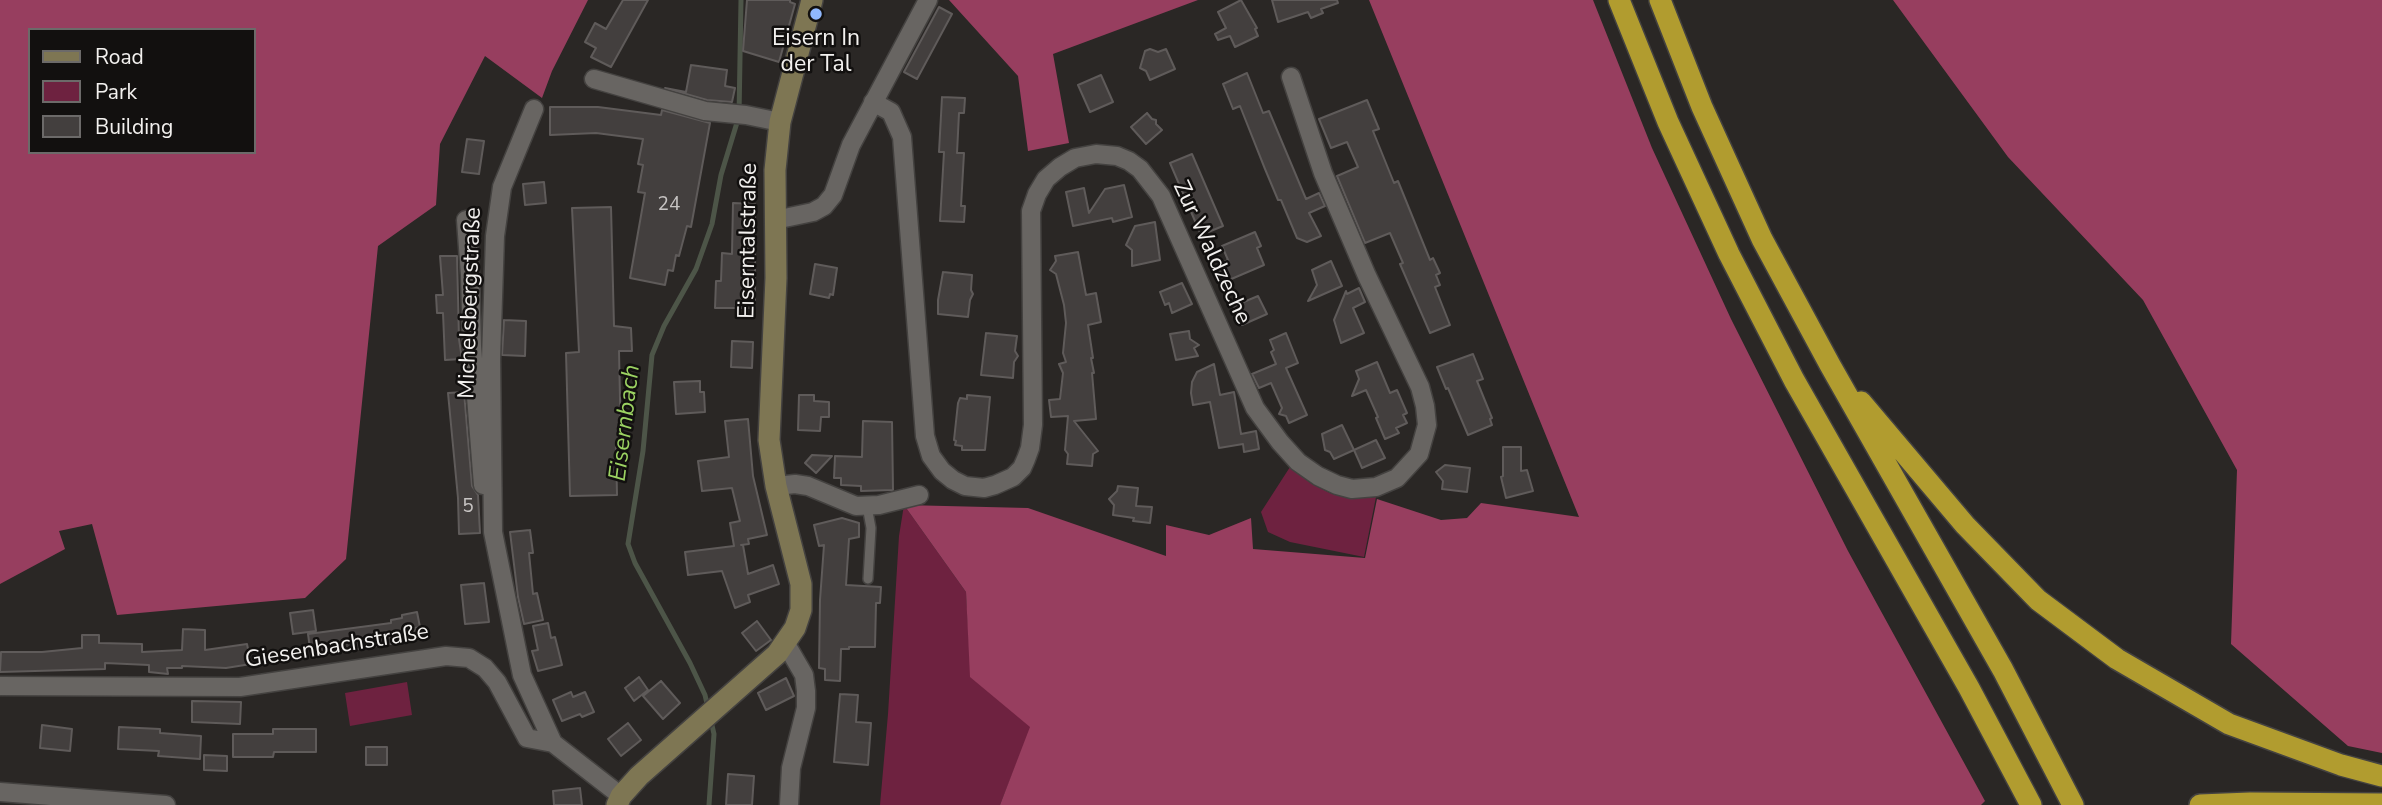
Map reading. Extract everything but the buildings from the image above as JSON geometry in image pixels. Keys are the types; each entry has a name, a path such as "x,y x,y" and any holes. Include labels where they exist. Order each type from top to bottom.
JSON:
{"highway":[{"path":"1619,0 1668,122 1758,312 1840,465 1969,688 2031,805"},
{"path":"1660,0 1702,107 1762,239 1830,365 2003,670 2073,805"},
{"path":"1830,365 1965,525 2038,600 2117,659 2229,724 2341,765 2382,775"},
{"path":"2200,805 2382,804"}],"main road":[{"name":"Eiserntalstraße","path":"619,801 639,776 786,644 801,610 801,584 776,486 769,440 776,278 775,170 780,121 812,0"}],"street":[{"path":"775,220 813,212 824,206 833,195 851,145 928,0"},
{"name":"Zur Waldzeche","path":"873,102 891,112 902,137 925,436 931,456 953,480 965,486 984,488 995,485 1013,477 1026,459 1033,425 1031,211 1046,179 1075,158 1096,153 1117,156 1140,169 1161,196 1255,408 1280,442 1298,462 1318,476 1337,485 1364,489 1396,478 1419,454 1427,425 1425,406 1420,387 1367,276 1323,173 1291,77"},
{"path":"594,79 705,111 780,121"},
{"name":"Michelsbergstraße","path":"534,109 502,187 495,236 491,359 493,531 522,675 553,743"},
{"name":"Michelsbergstraße","path":"466,220 481,471 486,499 493,506"},
{"path":"776,486 808,486 856,506 879,505 919,495"},
{"path":"786,644 804,675 806,691 806,708 791,768 789,805"},
{"name":"Giesenbachstraße","path":"0,687 240,687 446,656 469,658 485,668 497,682 527,738 553,743 619,801"},
{"path":"0,792 166,805"}],"lane":[{"path":"867,506 871,528 868,579"}],"green space":[{"path":"1290,467 1312,484 1332,494 1352,498 1376,497 1364,557 1290,542 1268,532 1261,512"},
{"path":"904,505 966,592 971,677 1031,727 1000,805 880,805 899,536"},
{"path":"407,682 412,715 350,726 345,693"}],"shaded area":[{"path":"0,0 588,0 552,71 542,98 485,56 440,144 436,205 378,246 346,559 305,598 117,615 92,524 59,531 65,549 0,584"},
{"path":"949,0 1198,0 1053,54 1069,143 1028,151 1018,76"},
{"path":"1369,0 1593,0 1652,148 1731,319 1848,551 1985,801 1981,805 1000,805 1030,727 970,677 966,592 904,505 1028,508 1166,556 1166,525 1209,535 1251,518 1253,549 1365,558 1377,499 1441,520 1467,518 1481,503 1579,517"},
{"path":"1893,0 2382,0 2382,753 2348,746 2231,644 2237,470 2143,300 2008,157"}],"waterway":[{"name":"Eisernbach","path":"708,708 690,663 635,563 628,544 643,451 652,355 664,326 696,269 712,224 721,175 739,116 741,0"},
{"name":"Eisernbach","path":"709,805 714,734 711,721"}],"place":[{"name":"Eisern In der Tal","path":"816,14"}]}
